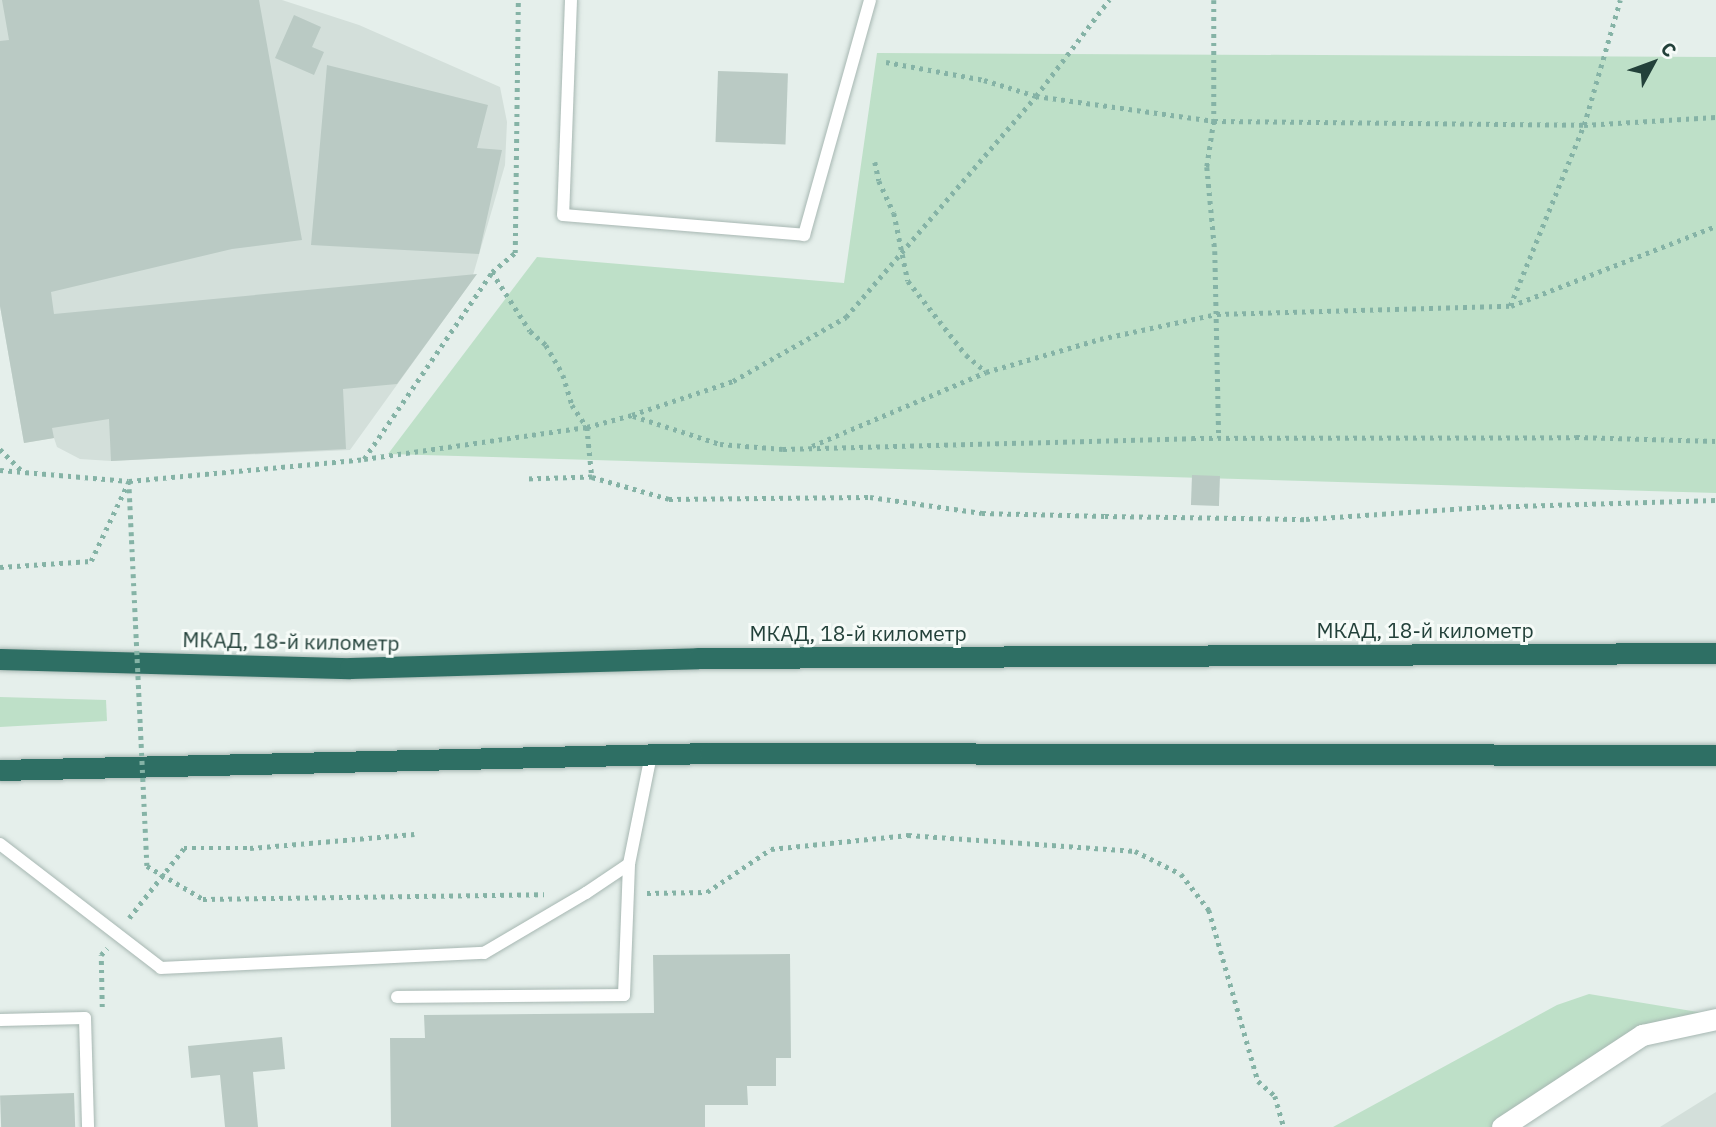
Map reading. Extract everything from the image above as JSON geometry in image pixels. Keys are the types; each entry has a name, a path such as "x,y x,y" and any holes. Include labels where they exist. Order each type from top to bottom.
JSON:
{"highway":[{"name":"МКАД, 18-й километр","path":"0,659 349,668 698,658 1716,653"},
{"path":"0,770 651,755 1716,755"}],"street":[{"path":"1502,1127 1642,1035 1716,1020"}],"lane":[{"path":"571,0 563,215 804,234 870,0"},
{"path":"397,997 624,995 629,864 651,755"},
{"path":"0,844 161,968 484,953 586,894 629,864"},
{"path":"0,1020 85,1018 88,1127"}],"path":[{"path":"364,459 492,272 515,253 518,0"},
{"path":"0,470 129,481 364,459 587,427 733,381 846,317 1036,96 1109,0"},
{"path":"1214,0 1214,121 1207,167 1216,251 1219,438"},
{"path":"1510,306 1584,125 1620,0"},
{"path":"886,62 984,80 1036,96 1214,121 1584,125 1716,117"},
{"path":"875,162 878,181 894,213 908,281 966,355 986,372"},
{"path":"807,448 986,372 1100,338 1217,314 1510,306 1716,226"},
{"path":"492,272 530,331 546,345 564,375 572,405 587,427 592,477"},
{"path":"632,415 720,444 783,449 1219,438 1576,437 1716,441"},
{"path":"0,449 22,471"},
{"path":"526,480 592,477 669,499 870,497 982,513 1306,519 1482,507 1716,500"},
{"path":"0,567 91,561 129,481"},
{"path":"129,481 147,866 203,899 545,894"},
{"path":"117,934 160,874 184,848 250,848 414,834"},
{"path":"628,893 707,892 771,849 908,835 1135,851 1181,874 1209,910 1258,1081 1275,1096 1284,1127"},
{"path":"101,955 102,1016"}],"shaded area":[{"path":"0,0 282,0 359,25 500,87 507,122 505,165 471,282 350,450 111,461 80,459 57,447 54,438 24,443 0,306"},
{"path":"1716,1092 1716,1127 1660,1127"}],"green space":[{"path":"877,53 1716,57 1716,493 388,454 537,257 844,283"},
{"path":"0,697 106,700 107,721 0,727"},
{"path":"1589,994 1716,1015 1640,1035 1499,1127 1333,1127 1557,1005"}],"building":[{"path":"2,0 259,0 302,240 232,249 51,292 54,314 477,274 397,384 343,389 346,449 111,461 109,419 52,428 54,438 24,443 0,306 0,41 9,40"},
{"path":"294,15 321,27 312,47 324,52 314,75 275,58"},
{"path":"327,65 488,105 477,148 502,150 479,254 311,245"},
{"path":"718,71 788,73 785,144 716,142"},
{"path":"1192,475 1220,476 1219,506 1191,505"},
{"path":"790,954 791,1058 776,1058 776,1086 747,1086 748,1105 705,1105 705,1127 391,1127 390,1038 425,1038 424,1015 654,1013 653,955"},
{"path":"282,1037 285,1069 253,1072 258,1127 225,1127 220,1075 191,1078 188,1046"},
{"path":"74,1093 75,1127 1,1127 0,1096"}]}
